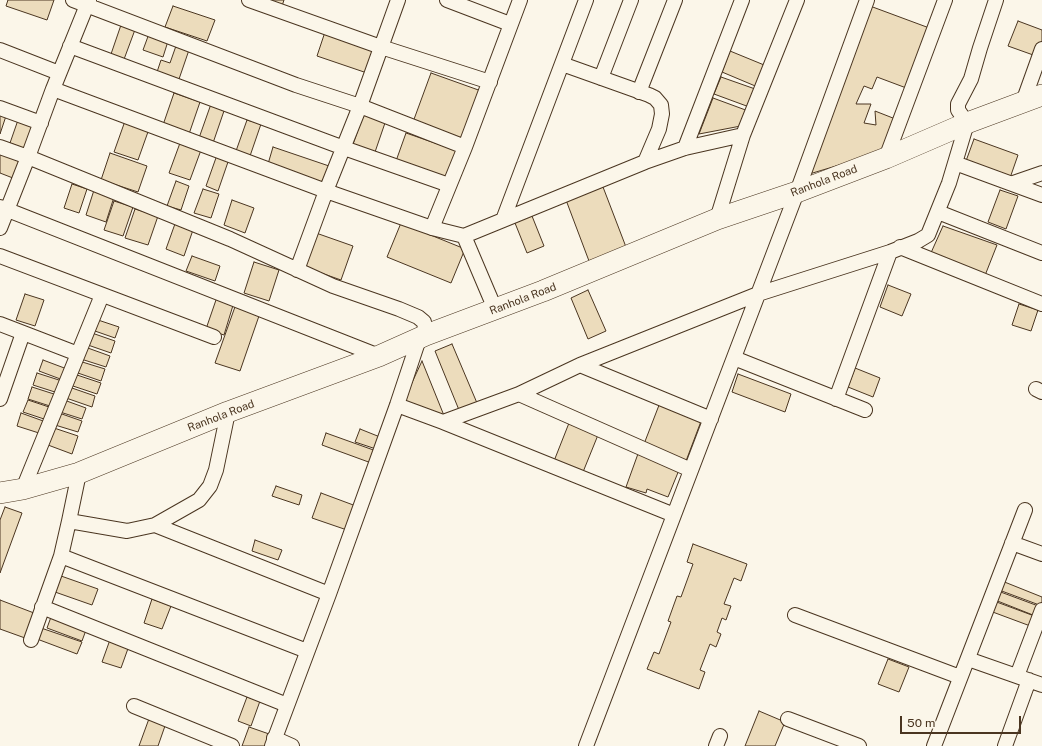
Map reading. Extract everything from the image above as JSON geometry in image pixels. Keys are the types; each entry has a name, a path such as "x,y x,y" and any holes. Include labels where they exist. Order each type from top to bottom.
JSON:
{"street":[{"path":"73,0 88,2 296,85 360,106 465,147"},
{"path":"249,0 381,47 490,82"},
{"path":"297,270 326,191 360,106 398,0"},
{"path":"447,0 510,24"},
{"path":"432,228 465,147 520,0"},
{"path":"503,220 586,0"},
{"path":"601,78 631,0"},
{"path":"639,92 675,0"},
{"path":"685,148 742,0"},
{"path":"717,219 743,135 797,0"},
{"path":"586,746 797,192 867,0"},
{"path":"886,158 945,0"},
{"path":"443,422 519,394 580,366 758,294 895,249 918,241 928,235 938,212 968,123 958,110 958,104 971,79 996,0"},
{"path":"0,228 4,208 28,157 59,73 88,2"},
{"path":"70,46 344,148 449,185"},
{"path":"1023,102 1042,49"},
{"path":"0,50 59,73"},
{"path":"562,64 655,98 661,105 662,114 659,129 645,162"},
{"path":"53,89 326,191 432,228 464,236 645,162 685,148 743,135"},
{"name":"Ranhola Road","path":"0,493 23,489 78,473 228,412 379,356 423,337 543,291 717,219 797,192 886,158 968,123 1042,95"},
{"path":"0,108 41,123"},
{"path":"0,147 230,239 334,286 421,318 424,322 423,337 273,742 292,746"},
{"path":"955,163 1042,195"},
{"path":"1013,184 1042,173"},
{"path":"4,208 379,356"},
{"path":"938,212 1042,253"},
{"path":"464,236 495,309"},
{"path":"895,249 1042,304"},
{"path":"836,399 895,249"},
{"path":"0,256 214,337"},
{"path":"23,489 102,295"},
{"path":"0,324 78,354"},
{"path":"0,399 23,333"},
{"path":"734,358 865,410"},
{"path":"580,366 710,419"},
{"path":"519,394 691,470"},
{"path":"397,405 674,515"},
{"path":"69,521 127,531 155,525 199,500 210,486 216,470 228,412"},
{"path":"31,640 61,556 78,473"},
{"path":"934,746 1025,510"},
{"path":"155,525 329,594"},
{"path":"1012,543 1042,554"},
{"path":"61,556 307,652"},
{"path":"42,607 287,705"},
{"path":"1005,746 1030,680 1042,610"},
{"path":"795,615 960,677"},
{"path":"968,659 1030,680"},
{"path":"134,706 232,746"},
{"path":"788,718 859,746"}],"building":[{"path":"8,0 54,0 47,20 6,6"},
{"path":"266,0 284,0 282,6"},
{"path":"173,6 215,20 207,41 165,27"},
{"path":"870,6 932,29 909,89 877,77 872,89 864,86 856,104 871,104 864,123 876,125 875,111 898,120 886,151 806,175"},
{"path":"1018,21 1042,30 1042,41 1036,56 1008,46"},
{"path":"122,22 136,27 123,62 110,57"},
{"path":"150,31 169,38 163,57 143,50"},
{"path":"325,32 375,50 367,73 317,56"},
{"path":"177,43 190,47 178,82 156,75 161,60 170,63"},
{"path":"730,51 769,67 760,88 722,72"},
{"path":"431,73 484,92 466,142 413,122"},
{"path":"721,77 758,90 752,108 714,94"},
{"path":"174,93 200,102 189,134 163,125"},
{"path":"713,98 751,112 746,125 699,134"},
{"path":"211,104 225,108 213,143 199,138"},
{"path":"0,110 7,113 0,134"},
{"path":"364,113 386,120 374,155 352,147"},
{"path":"18,120 36,126 28,150 10,143"},
{"path":"247,120 261,124 250,156 236,151"},
{"path":"125,121 149,129 138,160 114,152"},
{"path":"406,133 458,151 448,178 396,161"},
{"path":"974,139 1018,155 1010,178 966,161"},
{"path":"180,143 201,150 190,180 169,173"},
{"path":"273,147 332,167 326,184 268,164"},
{"path":"0,148 27,157 18,180 0,173"},
{"path":"110,153 147,166 138,192 101,180"},
{"path":"217,155 229,159 218,191 206,186"},
{"path":"176,181 189,186 181,210 167,206"},
{"path":"72,184 87,189 79,213 64,208"},
{"path":"95,187 115,194 106,222 86,215"},
{"path":"603,187 626,247 589,261 566,200"},
{"path":"203,189 219,194 211,218 194,213"},
{"path":"1000,190 1018,196 1006,229 988,222"},
{"path":"232,200 254,208 245,233 224,225"},
{"path":"114,201 133,207 123,236 104,230"},
{"path":"135,209 158,216 148,245 125,238"},
{"path":"530,211 544,246 527,253 513,218"},
{"path":"176,221 194,227 184,256 166,249"},
{"path":"401,223 465,249 451,283 387,257"},
{"path":"943,226 997,245 984,278 930,255"},
{"path":"316,233 353,246 341,280 304,267"},
{"path":"192,256 220,266 215,281 186,271"},
{"path":"254,262 279,270 269,301 244,293"},
{"path":"888,285 911,294 902,316 880,307"},
{"path":"588,290 606,331 588,339 571,298"},
{"path":"25,294 44,300 35,326 16,320"},
{"path":"217,297 234,302 224,335 206,329"},
{"path":"236,304 260,313 240,371 215,363"},
{"path":"1019,304 1038,310 1031,331 1012,325"},
{"path":"95,319 119,327 115,338 92,330"},
{"path":"89,332 115,341 111,353 85,344"},
{"path":"452,344 477,403 459,410 435,351"},
{"path":"85,347 110,356 106,367 81,359"},
{"path":"43,360 67,369 63,380 39,371"},
{"path":"79,361 105,369 101,381 75,372"},
{"path":"422,361 445,418 403,402"},
{"path":"855,368 880,378 873,397 848,387"},
{"path":"37,373 62,381 58,393 33,385"},
{"path":"74,374 101,383 97,394 70,385"},
{"path":"738,374 791,394 785,412 732,392"},
{"path":"32,387 57,395 53,407 28,399"},
{"path":"69,387 95,396 92,407 66,398"},
{"path":"28,400 52,408 47,420 23,412"},
{"path":"64,400 86,408 82,419 60,412"},
{"path":"661,400 703,416 686,461 644,444"},
{"path":"21,413 46,422 42,434 17,426"},
{"path":"59,413 82,421 78,432 55,425"},
{"path":"569,423 598,435 583,472 554,461"},
{"path":"54,428 78,436 72,454 48,445"},
{"path":"360,429 380,437 376,449 355,442"},
{"path":"326,433 379,452 374,464 322,445"},
{"path":"639,451 679,470 668,497 647,489 646,493 626,487"},
{"path":"276,486 302,495 299,505 272,496"},
{"path":"321,493 356,506 347,530 312,518"},
{"path":"5,507 22,513 0,573 0,520"},
{"path":"255,540 282,550 278,560 252,551"},
{"path":"693,544 747,564 741,581 734,578 724,604 731,606 726,620 722,618 717,632 721,634 716,647 710,644 700,670 705,672 699,689 647,669 654,652 659,654 671,622 668,621 677,596 681,597 693,564 687,562"},
{"path":"61,576 98,589 92,605 55,592"},
{"path":"1002,581 1042,597 1042,606 999,590"},
{"path":"998,591 1041,607 1038,617 995,600"},
{"path":"152,599 171,606 162,629 144,623"},
{"path":"0,600 34,613 25,638 0,629"},
{"path":"994,601 1037,617 1033,627 990,611"},
{"path":"51,617 86,630 82,641 47,628"},
{"path":"41,628 82,642 77,654 37,639"},
{"path":"111,637 130,643 121,668 102,662"},
{"path":"888,659 909,667 899,692 878,684"},
{"path":"247,697 260,701 251,726 238,721"},
{"path":"759,711 785,722 775,746 745,746"},
{"path":"150,716 166,723 158,746 139,746"},
{"path":"249,727 272,735 268,746 242,746"}]}
